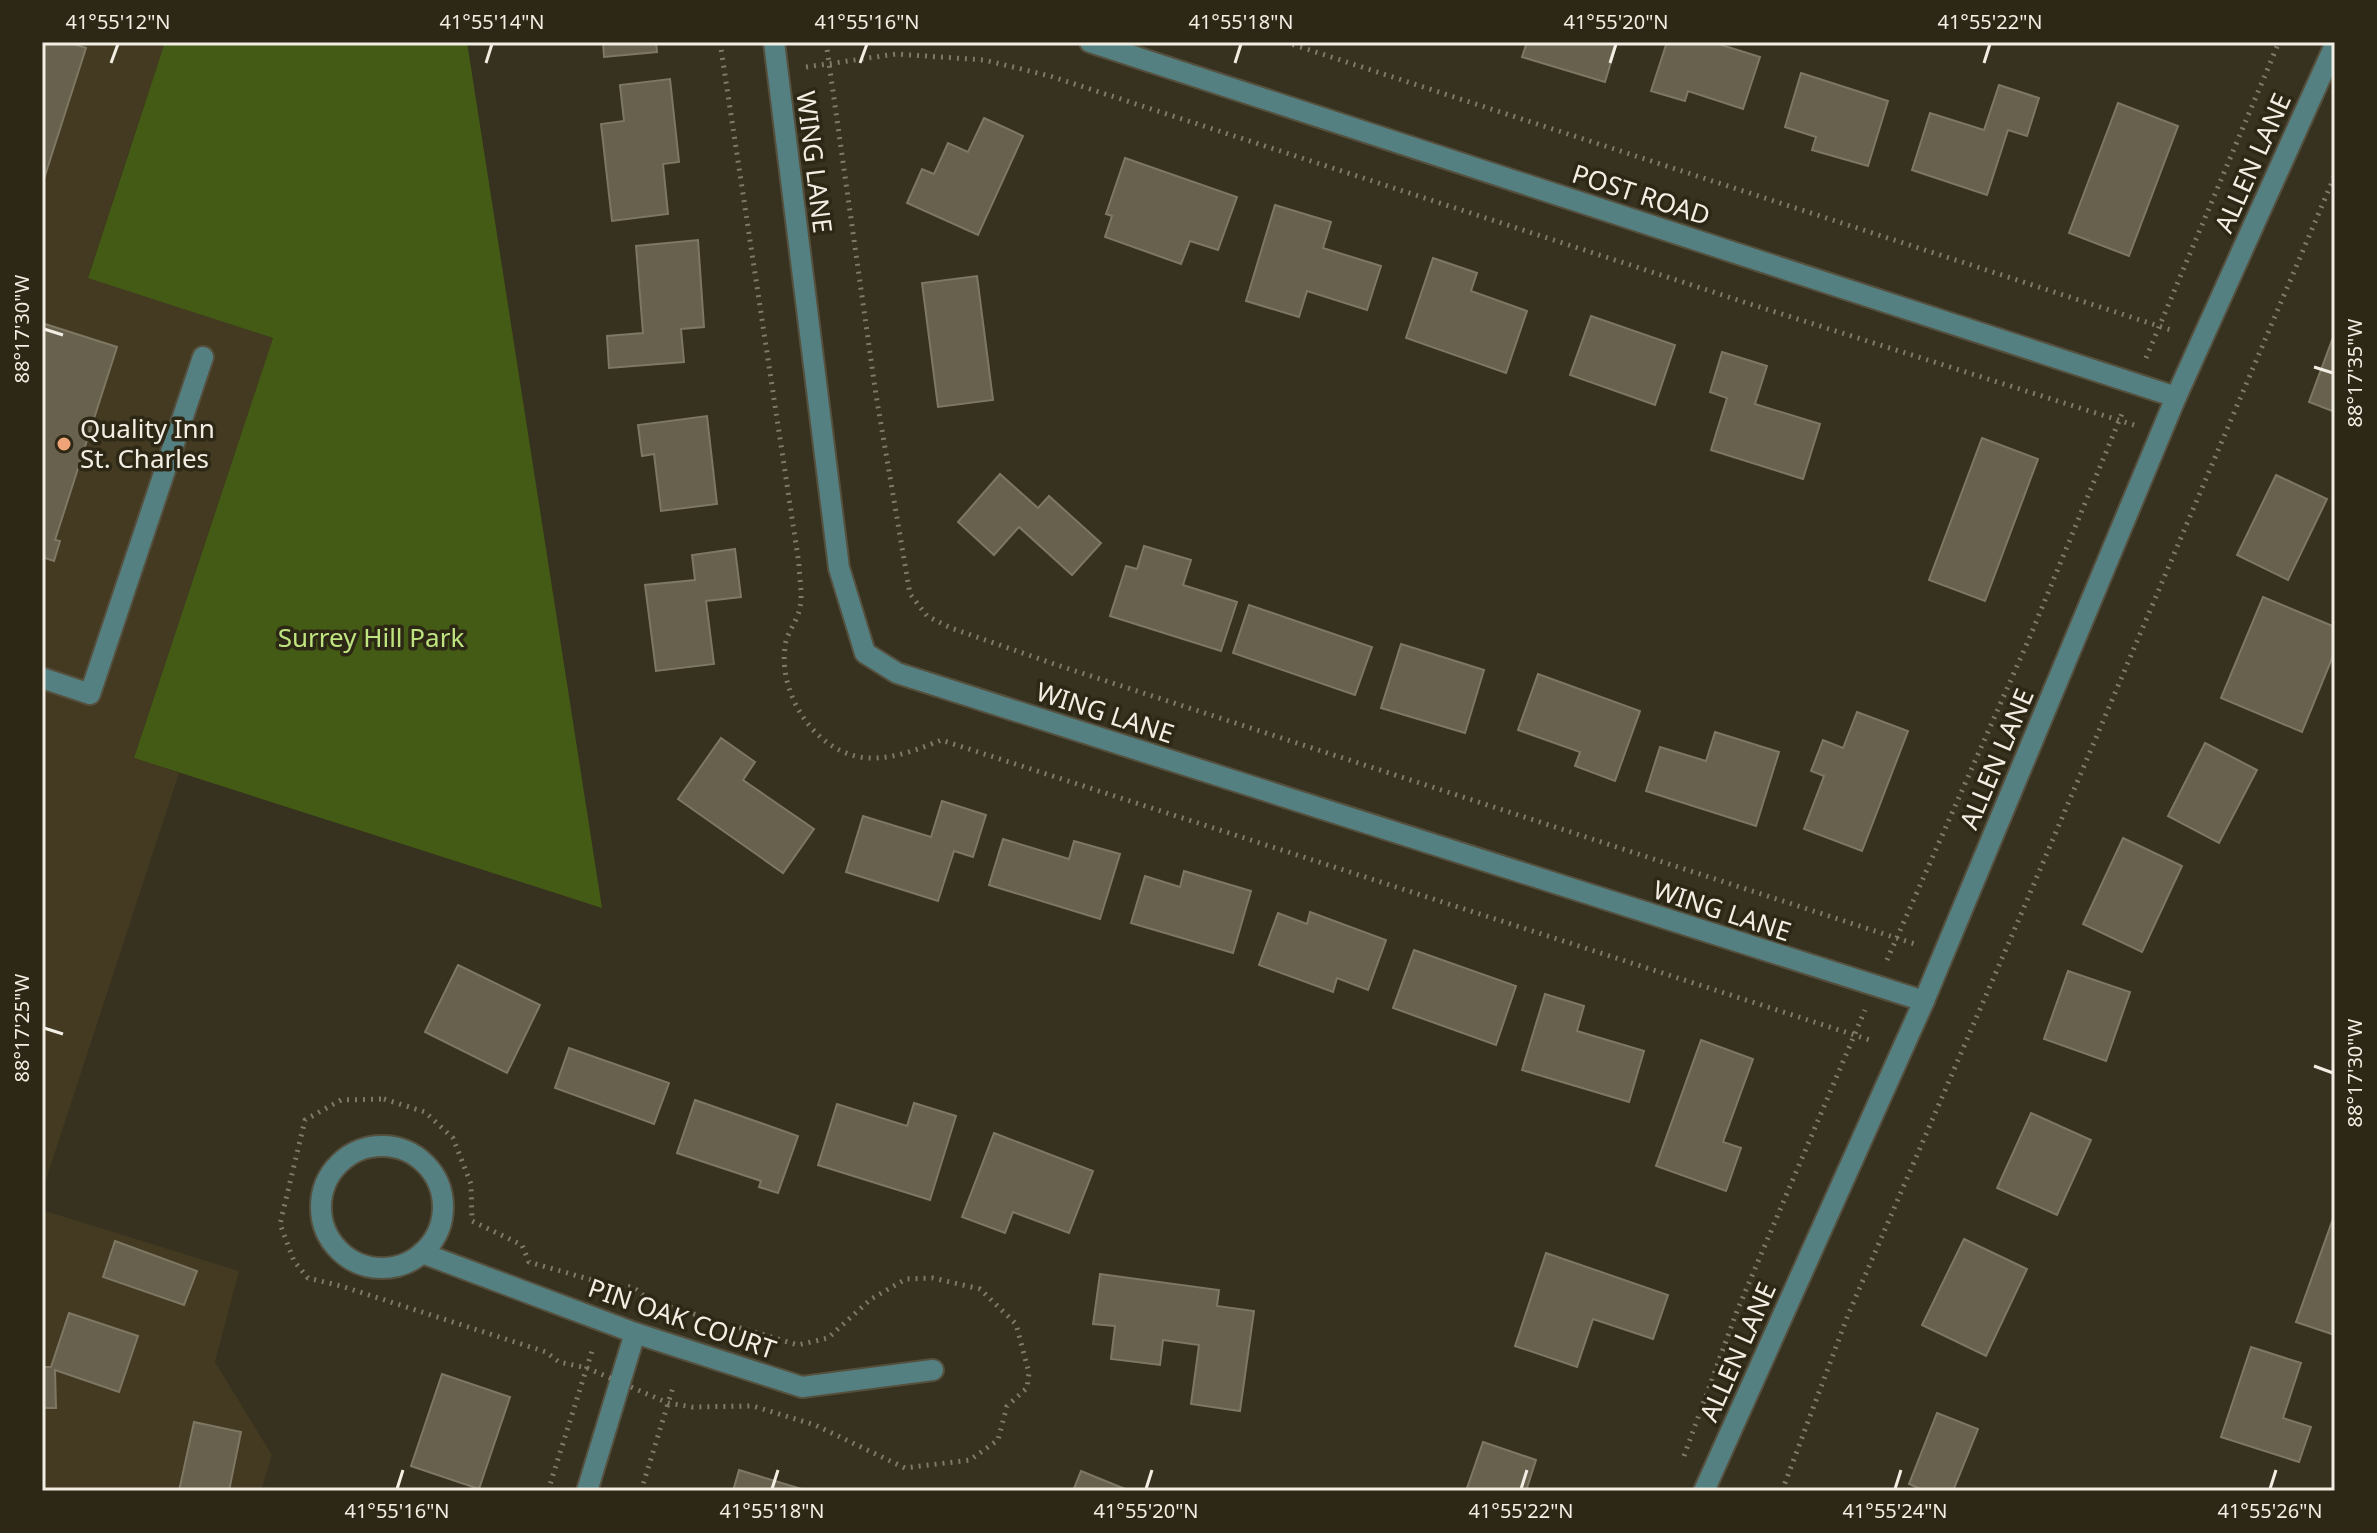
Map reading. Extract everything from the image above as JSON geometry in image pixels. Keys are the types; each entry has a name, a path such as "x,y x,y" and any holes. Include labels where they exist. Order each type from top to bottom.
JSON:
{"street":[{"name":"WING LANE","path":"774,42 839,568 865,653 897,673 1924,1001"},
{"name":"POST ROAD","path":"1090,42 2176,397"},
{"name":"ALLEN LANE","path":"1704,1491 1924,1001 2176,397 2335,45"},
{"path":"42,678 90,694 203,357"},
{"path":"376,1145 396,1147 414,1154 429,1166 439,1182 443,1201 442,1220 435,1238 422,1253 405,1264 383,1269 363,1265 344,1255 329,1239 322,1219 321,1198 328,1177 341,1161 358,1150 376,1145"},
{"name":"PIN OAK COURT","path":"422,1253 635,1333 802,1387 933,1370"},
{"path":"587,1491 635,1333"}],"path":[{"path":"720,42 799,564 800,607 784,647 787,676 798,713 815,734 838,749 868,758 922,748 941,740 1879,1043"},
{"path":"826,42 902,558 910,594 927,616 951,628 1057,665 1923,947"},
{"path":"1285,42 2182,335"},
{"path":"1682,1461 1737,1311 1875,987 2029,639 2279,42"},
{"path":"802,68 896,54 984,60 1050,76 2142,427"},
{"path":"1782,1491 1848,1315 2005,954 2335,175"},
{"path":"548,1491 592,1351"},
{"path":"641,1491 674,1384"}],"shaded area":[{"path":"42,42 165,42 88,277 273,338 134,758 179,773 42,1192"},
{"path":"42,1210 239,1271 215,1362 272,1455 261,1491 42,1491"}],"green space":[{"name":"Surrey Hill Park","path":"165,42 467,42 602,908 134,758 273,338 88,278"}],"building":[{"path":"42,42 67,42 86,48 42,185"},
{"path":"603,42 656,42 657,52 604,57"},
{"path":"1527,42 1617,42 1605,82 1522,57"},
{"path":"1667,42 1712,42 1760,57 1743,109 1688,91 1685,101 1651,91"},
{"path":"1801,73 1888,101 1868,166 1812,150 1816,137 1785,127"},
{"path":"670,79 679,162 663,164 668,214 612,221 601,124 624,121 620,85"},
{"path":"1999,85 2039,98 2027,136 2008,130 1987,195 1912,170 1930,113 1984,130"},
{"path":"2118,103 2178,126 2129,256 2069,233"},
{"path":"984,118 1023,136 978,235 907,203 922,169 934,174 948,143 968,152"},
{"path":"1125,158 1237,197 1218,250 1190,241 1181,264 1105,237 1112,216 1106,214"},
{"path":"1275,205 1331,222 1323,248 1381,266 1367,310 1307,291 1299,317 1246,301"},
{"path":"698,240 704,327 681,329 684,362 609,368 607,336 643,333 636,246"},
{"path":"1433,258 1477,273 1471,291 1527,311 1506,373 1406,338"},
{"path":"977,276 993,400 938,407 922,283"},
{"path":"1591,316 1675,345 1655,405 1570,375"},
{"name":"Quality Inn St. Charles","path":"42,323 117,347 55,540 60,541 54,561 42,557"},
{"path":"2335,332 2335,412 2309,402"},
{"path":"1722,352 1767,366 1755,404 1820,424 1803,479 1711,450 1727,398 1710,392"},
{"path":"707,416 717,504 661,511 654,454 642,456 638,425"},
{"path":"1982,438 2038,459 1985,601 1929,580"},
{"path":"1000,474 1038,508 1049,496 1101,543 1072,575 1019,527 994,555 958,522"},
{"path":"2276,475 2327,499 2288,580 2237,555"},
{"path":"1144,546 1191,560 1183,585 1237,602 1221,651 1110,616 1126,566 1137,569"},
{"path":"735,549 741,597 706,601 714,664 656,671 645,585 695,580 692,555"},
{"path":"2263,597 2335,627 2335,651 2302,732 2221,698"},
{"path":"1249,605 1372,647 1355,695 1233,653"},
{"path":"1401,644 1484,670 1465,733 1381,708"},
{"path":"1538,674 1640,711 1615,781 1575,766 1580,752 1518,730"},
{"path":"1857,712 1908,731 1862,851 1804,829 1824,776 1811,771 1823,740 1843,748"},
{"path":"1715,732 1779,752 1756,826 1646,791 1660,747 1706,761"},
{"path":"721,738 755,762 743,780 814,829 783,873 678,799"},
{"path":"2205,743 2257,770 2219,843 2168,816"},
{"path":"942,801 986,815 973,857 954,851 938,901 846,872 863,816 931,837"},
{"path":"2123,838 2182,866 2142,952 2083,924"},
{"path":"1003,839 1069,859 1074,841 1120,854 1100,919 989,885"},
{"path":"1184,871 1251,891 1233,953 1131,923 1145,876 1180,887"},
{"path":"1310,912 1386,940 1368,990 1337,978 1333,992 1259,965 1278,913 1307,924"},
{"path":"1414,950 1516,986 1496,1045 1393,1008"},
{"path":"458,965 540,1005 507,1073 425,1032"},
{"path":"2068,971 2130,992 2106,1061 2044,1039"},
{"path":"1545,994 1584,1006 1577,1031 1644,1051 1629,1102 1522,1070"},
{"path":"1701,1040 1753,1059 1723,1142 1741,1148 1726,1191 1656,1166"},
{"path":"569,1048 669,1083 654,1124 555,1088"},
{"path":"695,1100 798,1136 778,1193 759,1187 761,1181 677,1153"},
{"path":"914,1103 956,1116 930,1200 818,1165 837,1104 907,1126"},
{"path":"2031,1113 2091,1140 2057,1215 1997,1188"},
{"path":"994,1133 1093,1171 1069,1233 1013,1212 1005,1233 962,1217"},
{"path":"2335,1216 2335,1335 2296,1322"},
{"path":"1964,1239 2027,1269 1986,1356 1922,1325"},
{"path":"115,1241 197,1271 184,1305 103,1277"},
{"path":"1546,1253 1668,1295 1653,1339 1593,1319 1577,1367 1515,1346"},
{"path":"1100,1274 1219,1290 1217,1306 1254,1311 1240,1411 1191,1404 1199,1345 1163,1340 1160,1365 1111,1359 1115,1326 1093,1324"},
{"path":"69,1313 138,1336 119,1392 55,1370 56,1408 42,1408 42,1367 51,1367"},
{"path":"2251,1347 2301,1363 2283,1418 2311,1427 2299,1462 2221,1437"},
{"path":"442,1374 510,1397 479,1489 411,1466"},
{"path":"1937,1413 1978,1429 1953,1491 1925,1491 1909,1484"},
{"path":"194,1422 241,1432 229,1491 179,1491"},
{"path":"1483,1442 1536,1460 1526,1491 1466,1491"},
{"path":"739,1470 808,1491 733,1491"},
{"path":"1081,1471 1130,1491 1073,1491"}],"place":[{"name":"Quality Inn St. Charles","path":"64,444"}]}
